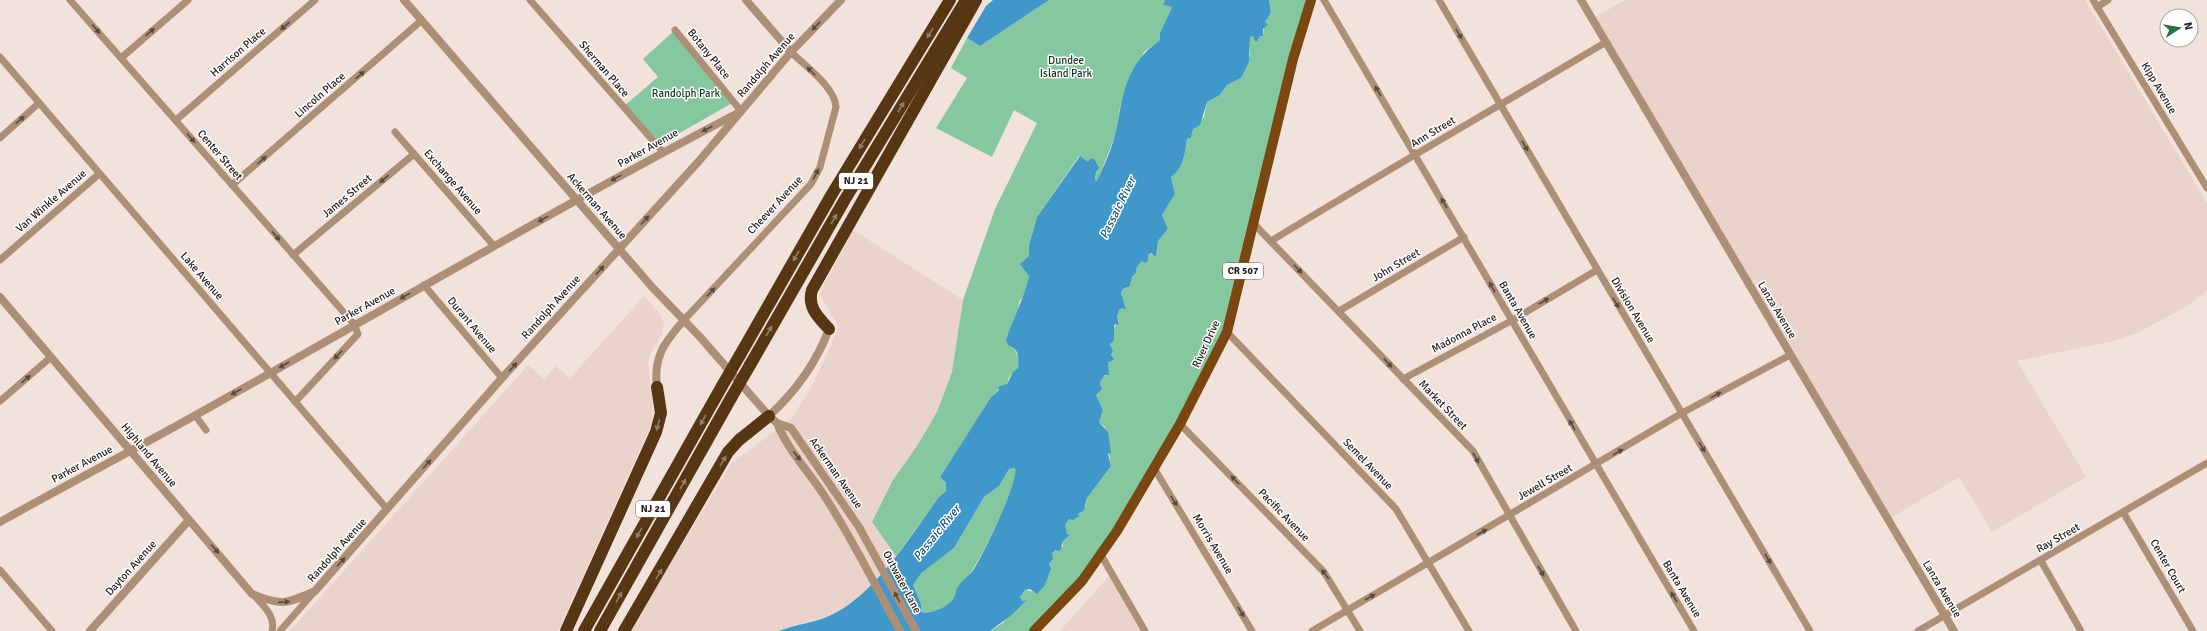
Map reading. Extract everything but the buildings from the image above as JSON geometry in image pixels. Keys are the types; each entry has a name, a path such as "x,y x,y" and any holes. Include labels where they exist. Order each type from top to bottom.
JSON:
{"highway":[{"name":"NJ 21","path":"584,631 832,194 950,0"},
{"name":"NJ 21","path":"600,631 844,201 966,0"},
{"path":"829,329 814,312 811,305 812,290 976,0"},
{"path":"566,631 656,432 661,412 657,387"},
{"path":"624,631 728,452 739,440 773,420"}],"main road":[{"name":"River Drive","path":"1034,631 1082,581 1101,555 1180,424 1227,332 1293,59 1311,0"}],"street":[{"name":"Center Street","path":"70,0 354,324"},
{"path":"121,58 188,0"},
{"name":"Harrison Place","path":"176,120 315,0"},
{"name":"Ackerman Avenue","path":"404,0 619,249 773,420 783,437 824,494 900,631"},
{"name":"Sherman Place","path":"530,0 663,152"},
{"path":"746,0 791,52"},
{"name":"Randolph Avenue","path":"280,631 376,524 387,509 502,378 741,111 791,52 841,0"},
{"name":"Banta Avenue","path":"1324,0 1694,631"},
{"name":"Division Avenue","path":"1439,0 1810,631"},
{"name":"Lanza Avenue","path":"1581,0 1954,631"},
{"name":"Kipp Avenue","path":"2093,0 2207,188"},
{"path":"2097,7 2108,0"},
{"name":"Lincoln Place","path":"232,185 422,20"},
{"name":"Botany Place","path":"675,30 741,111"},
{"name":"Ann Street","path":"1271,241 1369,181 1416,156 1606,42"},
{"name":"Cheever Avenue","path":"684,320 811,184 820,167 836,107 835,100 830,90 791,52"},
{"name":"Lake Avenue","path":"0,57 387,509"},
{"path":"0,138 39,103"},
{"name":"Parker Avenue","path":"0,522 131,451 354,324 663,152 741,111"},
{"name":"Exchange Avenue","path":"395,132 494,246"},
{"name":"James Street","path":"293,255 414,154"},
{"name":"Van Winkle Avenue","path":"0,260 99,174"},
{"name":"Market Street","path":"1254,224 1473,451 1576,631"},
{"name":"John Street","path":"1339,311 1464,237"},
{"name":"Madonna Place","path":"1402,379 1511,321 1597,270"},
{"name":"Durant Avenue","path":"424,285 502,378"},
{"name":"Highland Avenue","path":"0,297 271,616 273,625 272,631"},
{"path":"657,387 656,364 659,355 671,336 684,320"},
{"path":"295,402 358,334 354,324"},
{"path":"773,420 806,375 820,352 829,329"},
{"name":"Semel Avenue","path":"1227,332 1396,509 1469,631"},
{"name":"Jewell Street","path":"1312,631 1682,414 1790,354"},
{"path":"0,401 51,357"},
{"path":"195,415 206,430"},
{"name":"Ackerman Avenue","path":"773,420 791,428 849,510 869,544"},
{"name":"Pacific Avenue","path":"1180,424 1324,572 1360,631"},
{"name":"Ray Street","path":"1918,631 2041,561 2207,463"},
{"name":"Morris Avenue","path":"1154,468 1252,631"},
{"name":"Center Court","path":"2124,512 2193,631"},
{"name":"Dayton Avenue","path":"90,631 189,520"},
{"name":"Outwater Lane","path":"869,544 916,631"},
{"path":"1101,555 1145,631"},
{"path":"2041,561 2082,631"},
{"path":"0,570 52,631"},
{"path":"252,594 272,602 288,602 315,591"}],"shaded area":[{"path":"1625,0 2085,0 2207,203 2207,291 2184,308 2139,332 2118,340 2017,361 2086,477 1992,532 1959,477 1889,519 1592,19"},
{"path":"853,230 963,300 952,372 937,412 872,522 896,556 860,597 831,615 779,631 629,631 732,463 792,418 813,384 839,327 819,294"},
{"path":"644,296 660,314 664,323 662,335 652,350 648,364 653,406 652,423 558,631 290,631 528,365 544,379 556,366 570,378"},
{"path":"1109,576 1142,631 1060,631"}],"green space":[{"name":"Dundee Island Park","path":"1049,0 1165,0 1163,5 1172,7 1160,33 1160,40 1144,52 1120,107 1115,136 1097,182 1095,180 1097,169 1079,156 1037,217 1029,245 1029,276 1026,292 1019,302 1013,346 1019,359 1018,368 1009,377 1007,384 991,397 940,477 946,483 946,491 939,497 896,556 872,522 893,480 917,446 937,412 952,372 963,300 995,209 1037,123 1014,110 992,157 936,128 967,78 951,68 967,38 980,46"},
{"path":"1269,0 1312,0 1227,332 1101,555 1033,631 990,631 1003,623 1023,601 1020,597 1025,590 1035,592 1045,585 1052,553 1063,546 1063,541 1070,535 1067,534 1065,525 1069,519 1080,516 1078,514 1086,506 1087,498 1111,466 1105,427 1099,422 1103,410 1096,395 1101,389 1099,384 1101,378 1109,374 1107,365 1113,351 1110,343 1114,341 1113,329 1119,322 1117,317 1119,310 1122,308 1125,310 1121,293 1123,289 1130,286 1132,277 1136,273 1137,267 1150,253 1156,257 1158,241 1168,229 1162,215 1175,194 1171,177 1181,165 1187,138 1191,138 1193,129 1204,117 1207,102 1220,95 1227,85 1241,78 1250,55 1250,37 1253,35 1263,36 1265,22 1271,13"},
{"name":"Randolph Park","path":"675,30 734,102 657,146 623,107 658,77 643,59"},
{"path":"1015,468 1012,487 992,534 972,571 958,587 952,602 937,610 925,613 921,612 921,604 913,585 920,573 954,548 984,497 999,486 1009,469"}],"water":[{"path":"993,0 1049,0 980,46 967,38 986,6"},
{"name":"Passaic River","path":"1165,0 1269,0 1271,13 1265,22 1268,25 1263,29 1263,36 1260,36 1257,41 1255,41 1253,36 1250,37 1249,62 1241,78 1227,85 1220,95 1207,102 1200,125 1193,129 1191,138 1187,138 1181,165 1171,177 1175,194 1162,215 1168,229 1158,241 1156,257 1151,253 1148,255 1148,261 1145,263 1142,261 1137,267 1136,273 1132,277 1130,286 1123,289 1121,293 1126,310 1122,308 1119,310 1117,317 1119,324 1114,325 1114,341 1110,344 1113,351 1111,355 1114,359 1108,362 1109,375 1105,375 1101,380 1100,385 1102,389 1096,395 1103,410 1099,422 1108,432 1111,453 1108,454 1111,466 1087,498 1084,510 1078,514 1080,516 1073,520 1069,519 1065,525 1067,534 1070,535 1063,541 1060,551 1056,550 1052,553 1053,559 1049,564 1051,568 1045,585 1037,594 1030,589 1025,590 1020,597 1023,601 1026,600 1022,605 990,631 779,631 818,620 847,606 877,579 891,563 939,497 946,491 946,483 940,477 991,397 999,390 998,387 1007,384 1013,372 1018,368 1018,354 1012,346 1008,345 1006,340 1027,284 1029,276 1020,264 1029,256 1029,245 1037,217 1080,156 1088,162 1091,158 1095,160 1099,168 1096,172 1095,180 1097,181 1115,135 1127,82 1139,60 1160,40 1160,33 1172,7 1163,5","holes":["1015,468 1015,475 1006,502 985,549 974,569 962,581 953,599 946,606 938,610 925,613 921,612 921,604 913,585 921,573 954,548 984,497 999,486 1009,469"]}]}
